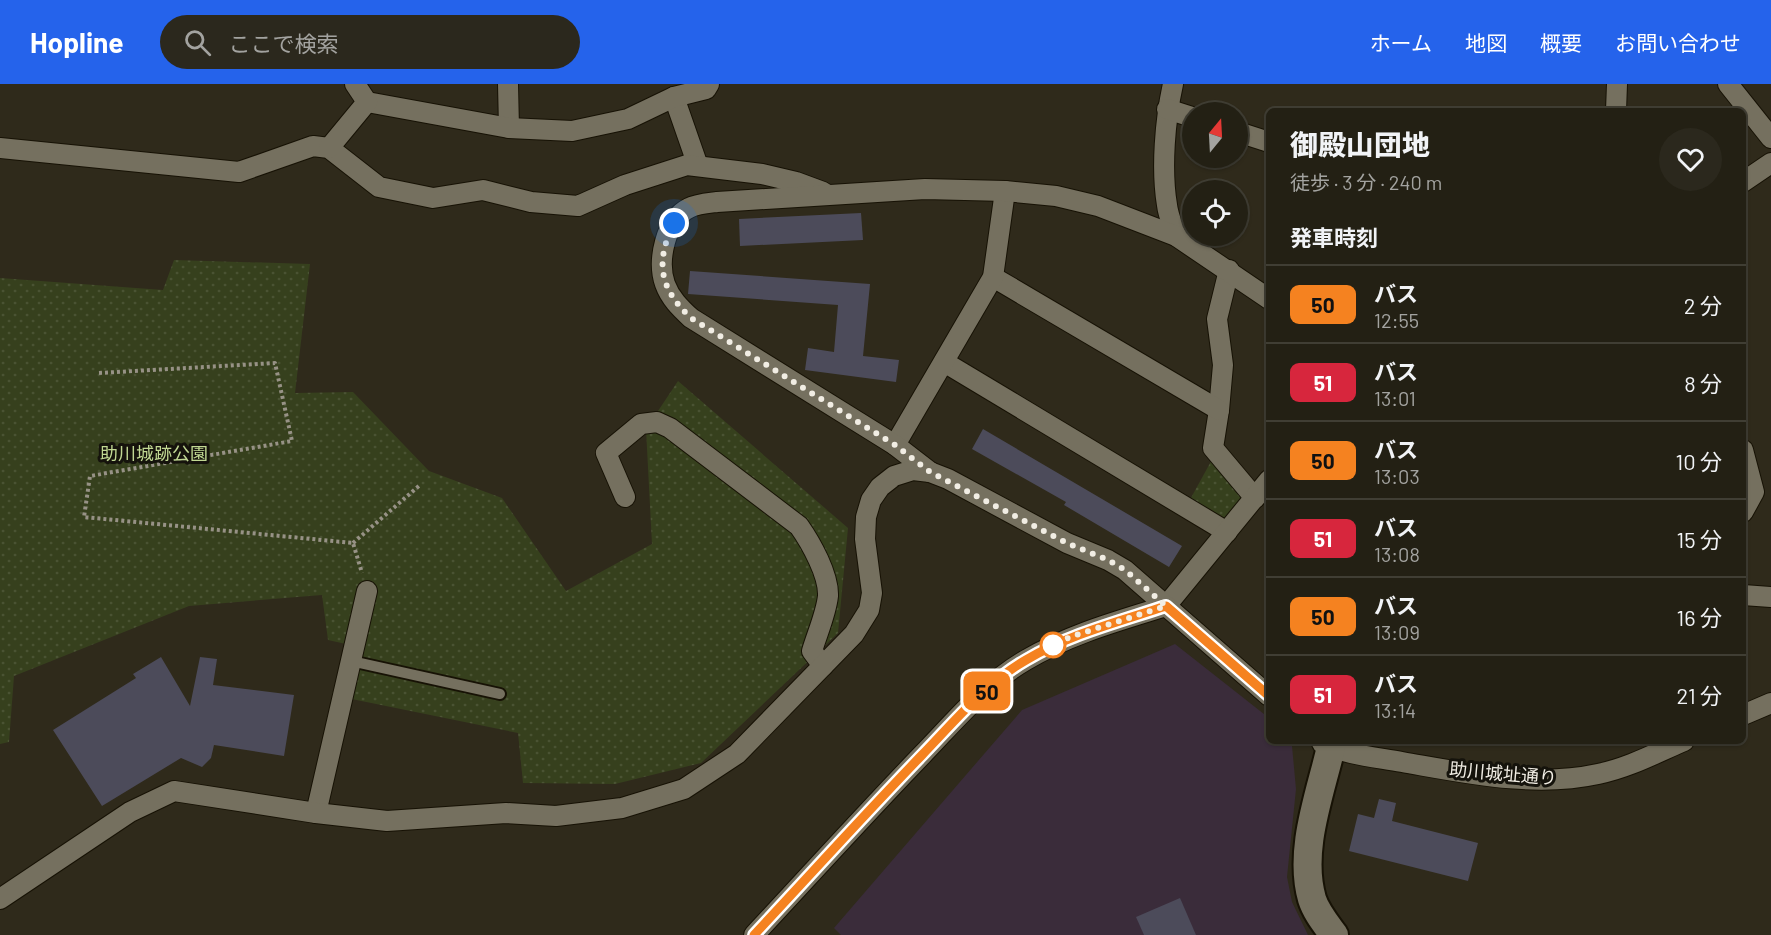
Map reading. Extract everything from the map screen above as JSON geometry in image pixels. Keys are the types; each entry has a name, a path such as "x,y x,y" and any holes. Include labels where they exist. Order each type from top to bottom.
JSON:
{"street":[{"path":"355,84 367,102 509,128 572,130 628,119 674,97 706,89 709,84"},
{"path":"508,84 509,128"},
{"path":"1173,84 1167,109 1165,150 1167,206 1176,236"},
{"path":"1616,108 1617,84"},
{"path":"1728,84 1771,138"},
{"path":"674,97 699,166"},
{"path":"329,148 367,102"},
{"path":"1167,109 1182,114"},
{"path":"1248,135 1266,141"},
{"path":"0,148 239,172 313,146 329,148 380,187 433,198 483,190 531,202 578,206 624,185 687,165 773,177 796,182 832,195"},
{"path":"1746,180 1771,163"},
{"path":"1266,297 1176,236 1098,206 1056,196 1005,191 925,189 717,202 689,208 674,223 664,242 661,263 665,284 675,303 691,318 895,445 930,472 1067,543 1108,560 1125,570 1266,693"},
{"path":"895,445 993,277 1005,191"},
{"path":"1229,270 1217,319 1223,365 1213,448 1255,498"},
{"path":"993,277 1219,410"},
{"path":"944,362 1227,532"},
{"path":"625,497 606,453 641,424 657,422 670,428 798,526 811,542 827,583 828,596 812,651 823,666"},
{"path":"1746,461 1754,492 1746,507"},
{"path":"0,898 130,812 174,791 316,813 387,821 506,813 556,816 622,808 684,789 737,754 854,634 870,610 872,593 865,539 866,518 871,500 880,487 894,476 913,470 930,472"},
{"path":"754,935 931,745 1001,678 1024,661 1073,636 1166,606 1266,484"},
{"path":"316,813 367,591"},
{"path":"1746,595 1771,597"},
{"path":"1746,714 1771,703"},
{"path":"1325,744 1307,855 1308,879 1313,901 1334,935"},
{"name":"助川城址通り","path":"1325,744 1356,754 1479,775 1563,780 1628,766 1677,744"}],"lane":[{"path":"351,661 500,694"}],"path":[{"path":"99,373 275,363 292,441 90,476 84,517 353,543 420,485"},
{"path":"353,543 367,591"}],"shaded area":[{"path":"1175,644 1266,716 1266,744 1290,744 1292,746 1296,789 1287,877 1292,902 1308,935 841,935 834,928 1022,710"}],"green space":[{"name":"助川城跡公園","path":"174,260 310,264 295,393 353,392 429,471 502,498 566,591 652,544 646,429 678,381 848,528 838,633 701,763 615,784 523,783 518,733 332,695 346,644 328,640 322,595 189,606 14,676 9,742 0,744 0,278 163,290"},
{"path":"1214,456 1251,499 1227,529 1187,505"}],"building":[{"path":"861,213 863,240 740,246 739,219"},
{"path":"690,271 870,284 863,356 899,360 896,382 805,370 808,348 834,352 838,305 688,294"},
{"path":"983,429 1182,546 1169,567 1064,505 1066,502 972,449"},
{"path":"161,657 190,706 200,657 217,659 213,685 294,695 284,756 214,745 211,758 202,767 181,758 102,806 53,730 136,678 133,674"},
{"path":"1379,799 1396,803 1392,821 1478,843 1468,881 1349,851 1358,814 1374,818"},
{"path":"1180,898 1196,935 1144,935 1136,917"}],"bus line":[{"name":"50","path":"754,935 956,720 1001,678 1048,647 1073,636 1166,606 1266,693"}],"route":[{"path":"674,223 664,242 661,263 665,284 675,303 691,318 895,445 930,472 948,479 1035,527 1125,570 1166,606 1073,636 1048,647 1053,645"}]}
